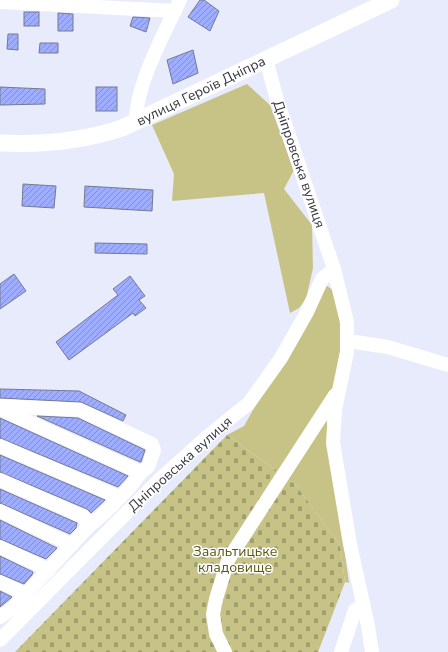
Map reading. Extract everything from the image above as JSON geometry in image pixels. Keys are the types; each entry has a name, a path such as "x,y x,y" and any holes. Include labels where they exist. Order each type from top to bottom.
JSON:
{"main road":[{"name":"вулиця Героїв Дніпра","path":"0,143 18,144 77,140 109,133 136,123 391,0"}],"street":[{"path":"0,2 177,5 142,84 136,109 136,123"},
{"name":"Дніпровська вулиця","path":"266,59 277,100 334,269 343,301 348,341 334,420 333,442 350,544 364,606 372,652"},
{"name":"Дніпровська вулиця","path":"0,640 93,548 118,519 159,480 254,397 292,339 315,296 322,279 334,269"},
{"path":"348,341 388,347 448,365"},
{"path":"225,652 216,634 213,614 228,560 340,388"},
{"path":"0,407 140,472"},
{"path":"0,407 80,410 152,444 154,450 148,467 140,472 130,487 119,497 108,512 88,527 14,608 0,617"},
{"path":"0,446 119,497"},
{"path":"0,480 84,517 88,527"},
{"path":"0,511 93,548"},
{"path":"0,547 49,570"},
{"path":"0,582 26,594"},
{"path":"341,652 355,610 364,606"}],"green space":[{"path":"247,84 270,105 294,170 284,189 312,225 313,268 306,299 299,308 290,313 264,193 172,201 174,174 152,125"},
{"path":"324,284 333,290 340,320 341,345 335,383 326,399 326,416 349,583 345,582 340,545 295,484 227,435 244,426"},
{"name":"Заальтицьке кладовище","path":"227,435 295,484 340,545 345,582 318,652 15,652"}],"building":[{"path":"200,0 204,0 219,11 210,31 188,17"},
{"path":"24,12 39,12 39,26 24,26"},
{"path":"58,13 73,14 73,31 58,31"},
{"path":"133,17 150,18 146,32 130,26"},
{"path":"8,34 18,34 18,50 7,49"},
{"path":"40,43 58,43 58,53 39,53"},
{"path":"193,50 198,73 173,84 167,60"},
{"path":"0,87 45,89 45,104 0,105"},
{"path":"96,87 117,87 117,111 96,111"},
{"path":"23,184 56,186 54,208 22,206"},
{"path":"85,186 153,190 152,211 84,207"},
{"path":"95,243 147,244 147,254 95,253"},
{"path":"14,274 26,291 0,309 0,284"},
{"path":"130,276 145,296 139,300 146,308 135,316 133,313 69,360 56,342 118,295 113,289"},
{"path":"0,389 79,391 126,415 123,421 81,402 0,398"},
{"path":"37,416 78,418 145,450 141,462 140,462"},
{"path":"0,418 128,476 118,487 0,438"},
{"path":"0,455 105,500 91,513 87,509 0,472"},
{"path":"0,489 77,523 76,528 70,534 0,503"},
{"path":"0,520 57,548 46,559 0,539"},
{"path":"0,556 33,572 32,575 24,584 0,574"},
{"path":"0,591 12,597 0,607"}]}
